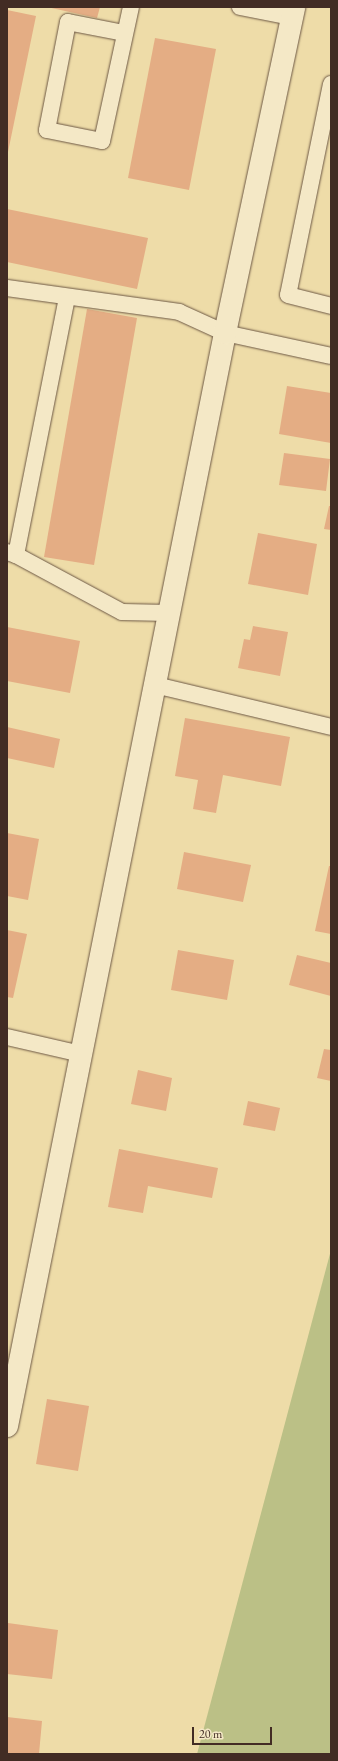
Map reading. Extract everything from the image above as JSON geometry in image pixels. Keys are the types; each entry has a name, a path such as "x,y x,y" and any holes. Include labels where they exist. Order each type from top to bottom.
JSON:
{"street":[{"path":"7,1426 13,1366 81,1054 225,332 293,12"}],"lane":[{"path":"124,33 68,22 47,130 102,141 124,33 131,7"},
{"path":"240,7 293,12"},
{"path":"331,84 288,295 331,306"},
{"path":"7,288 67,298 179,312 225,332 331,356"},
{"path":"67,298 11,554 122,612 169,612"},
{"path":"154,685 331,727"},
{"path":"7,1037 81,1054"}],"green space":[{"path":"331,1250 331,1754 197,1754"}],"building":[{"path":"47,7 100,7 97,18"},
{"path":"7,10 36,16 8,152 7,152"},
{"path":"155,38 216,49 189,190 128,178"},
{"path":"7,209 148,238 137,289 7,262"},
{"path":"87,309 137,318 94,565 44,557"},
{"path":"287,386 331,393 331,443 279,434"},
{"path":"284,453 330,459 326,491 279,485"},
{"path":"329,506 331,506 331,530 324,529"},
{"path":"258,533 317,544 308,595 248,584"},
{"path":"253,626 288,632 280,676 238,668 244,639 250,640"},
{"path":"7,627 80,641 70,693 7,681"},
{"path":"185,718 290,737 281,786 223,775 216,813 193,809 198,780 175,776"},
{"path":"7,727 60,739 54,768 7,758"},
{"path":"7,833 39,839 28,900 7,896"},
{"path":"184,852 251,865 243,902 177,889"},
{"path":"329,866 331,866 331,934 315,931"},
{"path":"7,930 27,934 13,998 7,997"},
{"path":"178,950 234,960 227,1000 171,990"},
{"path":"297,955 331,963 331,996 289,985"},
{"path":"324,1049 331,1050 331,1081 317,1078"},
{"path":"138,1070 172,1078 166,1111 131,1104"},
{"path":"248,1101 280,1108 275,1131 243,1125"},
{"path":"119,1149 218,1168 212,1198 148,1186 143,1213 108,1207"},
{"path":"47,1399 89,1406 78,1471 36,1464"},
{"path":"8,1623 58,1630 52,1679 7,1674"},
{"path":"7,1717 42,1721 39,1754 7,1754"}]}
